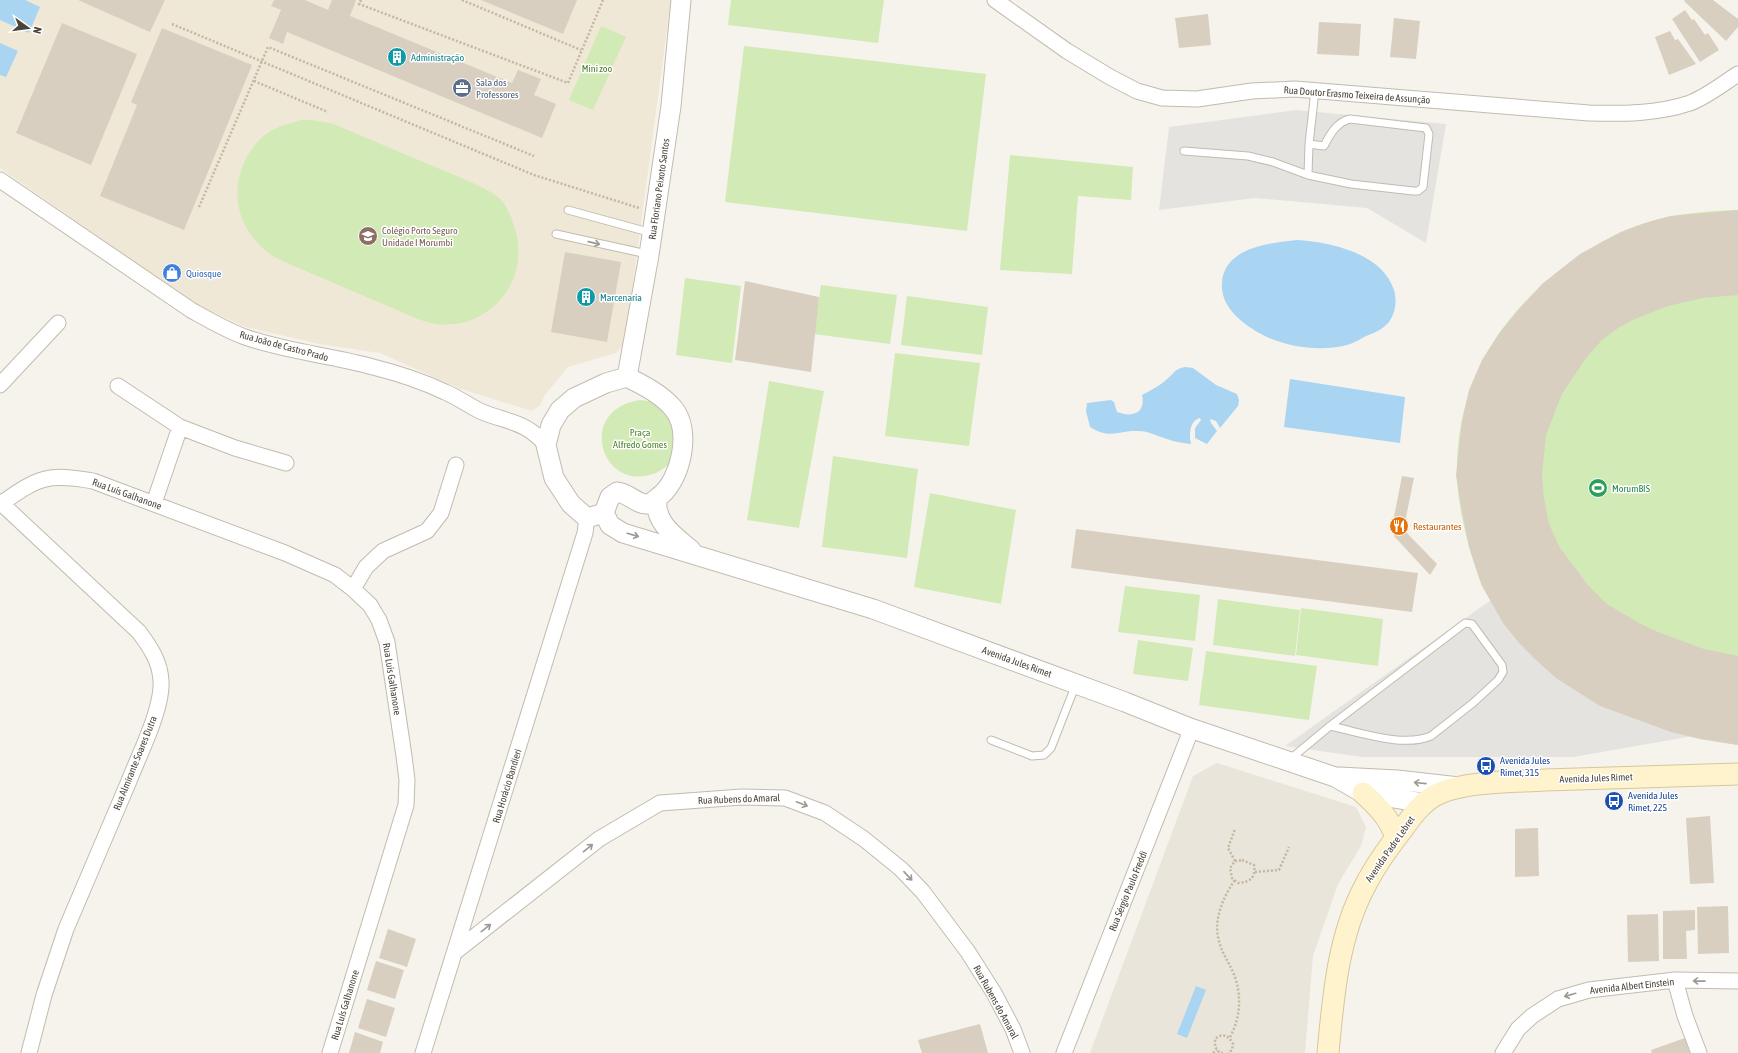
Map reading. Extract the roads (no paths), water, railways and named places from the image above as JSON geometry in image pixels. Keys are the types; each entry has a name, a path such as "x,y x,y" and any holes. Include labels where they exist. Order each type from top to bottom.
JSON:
{"main road":[{"name":"Avenida Jules Rimet","path":"1459,787 1538,781 1738,774"},
{"name":"Avenida Padre Lebret","path":"1328,1053 1340,955 1352,916 1364,887 1396,837 1424,803 1440,792 1459,787"},
{"path":"1363,793 1387,816 1392,824 1396,837"}],"street":[{"name":"Rua Floriano Peixoto Santos","path":"627,377 649,255 671,106 681,0"},
{"name":"Rua Doutor Erasmo Teixeira de Assunção","path":"995,0 1067,51 1110,78 1143,93 1162,98 1198,99 1252,91 1295,89 1589,113 1621,114 1660,111 1691,102 1738,74"},
{"name":"Rua João de Castro Prado","path":"0,180 191,310 222,327 247,337 281,347 371,366 402,375 445,392 480,410 523,425 546,445"},
{"path":"0,385 58,323"},
{"path":"627,377 651,390 673,408 679,418 682,433 680,462 668,488 657,499 648,504 638,502 625,493 617,492 610,497 595,515 572,504 554,478 546,445 550,425 560,410 574,398 606,383 627,377"},
{"path":"118,386 180,427 235,448 286,463"},
{"path":"154,503 180,427"},
{"path":"353,589 366,567 383,551 427,531 441,513 456,465"},
{"name":"Rua Luís Galhanone","path":"1,502 27,486 45,478 67,476 93,481 285,553 335,575 370,605 379,620 387,642 407,780 406,805 330,1053"},
{"name":"Avenida Jules Rimet","path":"657,499 656,506 665,528 696,555"},
{"name":"Rua Almirante Soares Dutra","path":"1,502 139,632 153,651 159,666 162,681 160,698 149,733 66,929 54,961 29,1053"},
{"name":"Avenida Jules Rimet","path":"595,515 623,533 873,609 1190,728 1335,777 1363,793 1424,803"},
{"name":"Rua Horácio Bandieri","path":"423,1053 583,540 595,515"},
{"name":"Rua Sérgio Paulo Freddi","path":"1064,1053 1188,738 1190,728"},
{"name":"Avenida Jules Rimet","path":"1335,777 1397,780 1459,787"},
{"name":"Rua Rubens do Amaral","path":"455,952 599,839 660,803 742,797 785,798 825,813 864,839 901,868 923,892 968,952 997,999 1013,1029 1022,1053"},
{"path":"1675,980 1685,1016 1699,1053"},
{"name":"Avenida Albert Einstein","path":"1503,1053 1518,1029 1532,1016 1558,999 1588,990 1675,980 1738,981"}],"lane":[{"path":"1308,175 1309,144 1315,91"},
{"path":"1184,151 1248,156 1273,162 1308,175 1351,184 1418,191 1421,189 1423,184 1430,134 1426,128 1350,119 1344,120 1338,125 1324,146 1309,144"},
{"path":"568,210 652,233"},
{"path":"556,234 649,255"},
{"path":"1287,761 1330,726 1465,623 1472,624 1503,668 1498,680 1473,703 1431,736 1424,739 1401,741 1330,726"},
{"path":"991,740 1032,756 1044,755 1051,748 1076,684"}],"water":[{"path":"0,0 25,0 40,7 29,33 0,20"},
{"path":"0,43 18,51 6,77 0,75"},
{"path":"1297,240 1324,243 1339,247 1367,258 1378,267 1388,277 1395,294 1396,302 1389,322 1373,334 1350,344 1335,347 1310,348 1273,339 1261,334 1240,320 1226,303 1222,290 1225,270 1231,261 1240,254 1262,245"},
{"path":"1185,367 1193,368 1216,385 1237,394 1239,400 1238,406 1220,428 1216,421 1210,419 1217,431 1207,444 1195,438 1195,428 1201,420 1200,418 1192,425 1190,433 1191,444 1173,441 1146,432 1131,431 1109,434 1097,431 1090,427 1086,411 1087,403 1111,400 1114,402 1117,412 1123,414 1133,414 1140,410 1142,406 1142,395 1161,384 1176,370"},
{"path":"1290,379 1405,397 1400,443 1284,427"},
{"path":"1196,986 1206,990 1187,1038 1177,1034"}],"place":[{"name":"Administração","path":"397,57"},
{"name":"Sala dos Professores","path":"462,88"},
{"name":"Colégio Porto Seguro Unidade I Morumbi","path":"368,236"},
{"name":"Quiosque","path":"172,273"},
{"name":"Marcenaria","path":"586,297"},
{"name":"MorumBIS","path":"1598,488"},
{"name":"Restaurantes","path":"1399,526"},
{"name":"Avenida Jules Rimet, 315","path":"1486,766"},
{"name":"Avenida Jules Rimet, 225","path":"1614,801"}],"park label":[{"name":"Mini zoo","path":"597,68"},
{"name":"Praça Alfredo Gomes","path":"640,438"}]}
